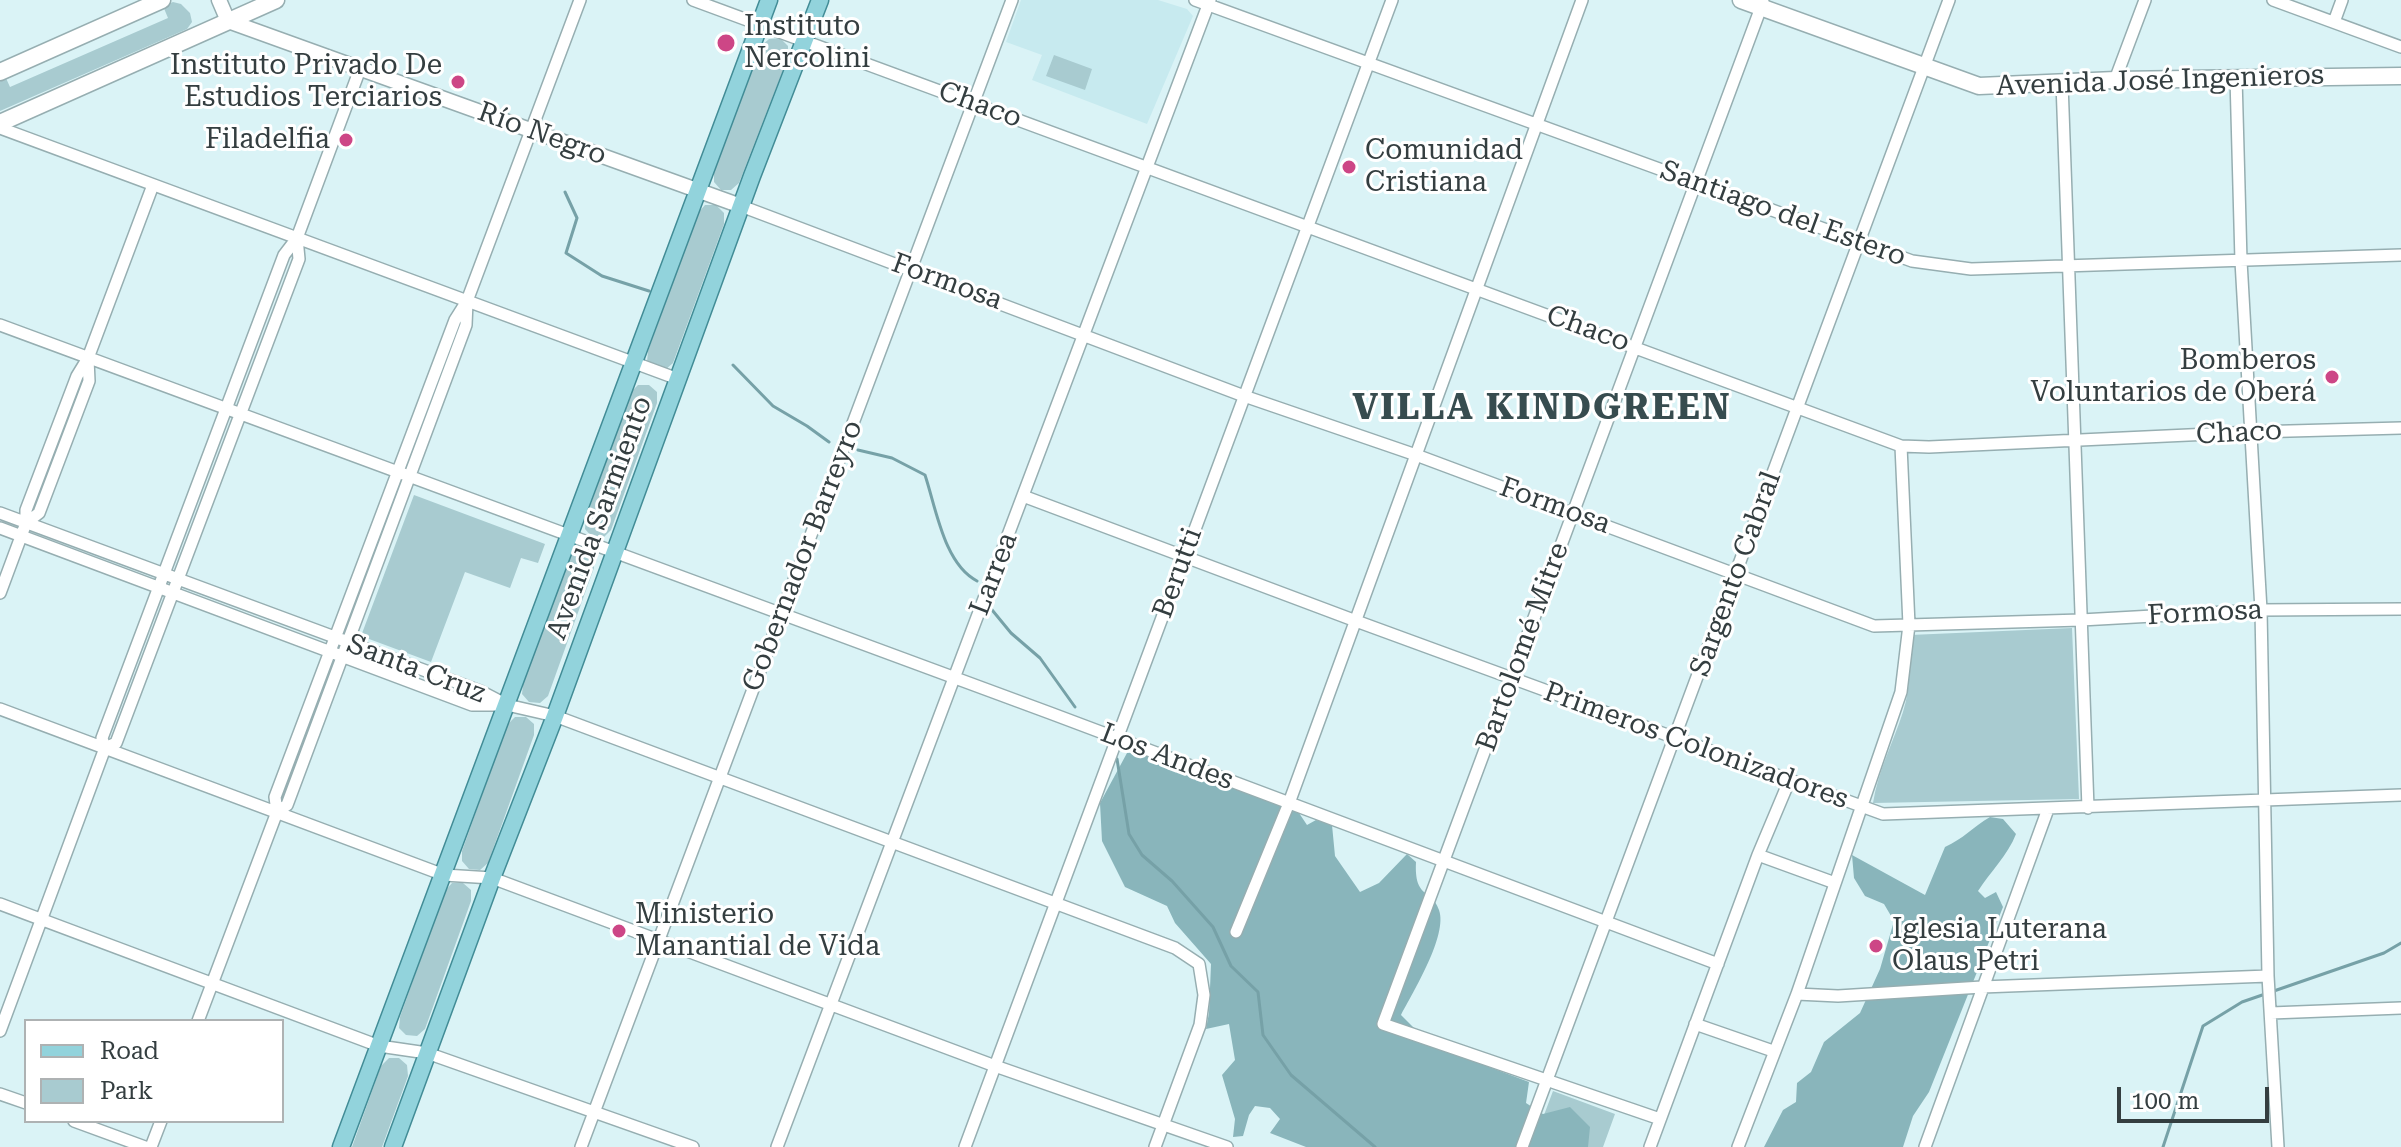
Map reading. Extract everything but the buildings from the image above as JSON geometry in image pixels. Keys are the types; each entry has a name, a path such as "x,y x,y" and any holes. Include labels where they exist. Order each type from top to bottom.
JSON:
{"main road":[{"path":"0,72 162,0"},
{"path":"0,126 276,0"},
{"name":"Avenida Sarmiento","path":"341,1147 769,0"},
{"name":"Avenida Sarmiento","path":"393,1147 820,0"},
{"name":"Avenida José Ingenieros","path":"1741,0 1762,4 1979,86 2236,77 2401,76"}],"street":[{"path":"219,0 228,21"},
{"path":"277,812 287,805 343,656 455,320 467,301 580,0"},
{"name":"Chaco","path":"693,0 1901,446 2401,428"},
{"name":"Gobernador Barreyro","path":"581,1147 1012,0"},
{"name":"Santiago del Estero","path":"1195,0 1209,2 1368,64 1858,244 1912,261 1971,269 2401,255"},
{"name":"Berutti","path":"965,1147 1392,0"},
{"path":"1236,932 1289,803 1582,0"},
{"name":"Sargento Cabral","path":"1522,1147 1738,574 1949,0"},
{"path":"2115,80 2145,0"},
{"path":"2273,0 2401,47"},
{"path":"2334,22 2342,0"},
{"name":"Larrea","path":"777,1147 1209,2"},
{"name":"Bartolomé Mitre","path":"1547,1081 1383,1024 1762,4"},
{"name":"Río Negro","path":"228,21 741,206"},
{"path":"0,1031 105,748 102,738 284,255 297,238 360,69"},
{"path":"2236,77 2241,261 2261,610 2268,979 2278,1147"},
{"path":"2062,83 2088,808"},
{"path":"0,126 678,379"},
{"path":"0,593 26,523 26,510 37,480 77,376 88,358 153,185"},
{"name":"Formosa","path":"741,206 1244,396 1416,455 1874,626 2081,620 2261,610 2401,609"},
{"path":"105,748 116,743 299,259 297,238"},
{"name":"Los Andes","path":"0,325 1718,964"},
{"path":"1738,1147 1797,994 1901,692 1909,625 1901,446"},
{"path":"199,1019 277,812 275,797 335,637 403,475"},
{"name":"Primeros Colonizadores","path":"1023,496 1883,814 2401,795"},
{"name":"Santa Cruz","path":"0,513 480,691 507,705"},
{"name":"Santa Cruz","path":"0,528 472,705 507,705"},
{"path":"507,705 555,716 1056,903 1175,948 1199,964 1204,995 1200,1025 1155,1147"},
{"path":"0,709 444,875 492,878 995,1066 1227,1147"},
{"path":"1650,1147 1758,855 1790,779"},
{"path":"1925,1147 2048,809"},
{"path":"1758,855 1835,883"},
{"path":"0,904 379,1046 427,1053 693,1147"},
{"path":"1797,994 1838,996 1982,987 2268,979"},
{"path":"2270,1011 2401,1008"},
{"path":"1695,1024 1773,1051"},
{"path":"1547,1081 1660,1119"},
{"path":"0,1094 24,1102"},
{"path":"80,1123 148,1147 160,1123"}],"shaded area":[{"path":"1021,0 1158,0 1187,9 1193,16 1147,124 1032,80 1042,55 1006,42"},
{"path":"1127,753 1146,753 1255,795 1299,813 1307,825 1316,820 1332,825 1335,856 1360,892 1379,883 1407,854 1416,862 1418,882 1436,903 1440,921 1439,934 1428,963 1401,1015 1431,1045 1529,1082 1526,1103 1543,1114 1570,1107 1590,1127 1588,1147 1306,1147 1270,1133 1280,1119 1270,1108 1255,1106 1243,1136 1233,1137 1235,1119 1222,1075 1235,1060 1229,1024 1206,1029 1211,964 1175,923 1167,906 1125,887 1102,841 1100,803"},
{"path":"1990,817 2003,819 2016,834 1978,891 1985,898 1996,892 2003,907 1929,1092 1913,1116 1903,1147 1764,1147 1783,1110 1796,1102 1797,1083 1811,1072 1824,1042 1860,1013 1880,969 1894,921 1884,904 1865,896 1854,878 1852,855 1925,895 1945,847"}],"green space":[{"path":"173,2 181,4 190,13 192,22 187,29 0,111 0,78 5,76 10,87 168,18 163,6"},
{"path":"780,38 788,46 788,57 739,183 731,190 721,190 714,182 714,171 761,46 769,39"},
{"path":"1054,55 1092,69 1085,90 1046,76"},
{"path":"705,205 716,205 724,213 724,224 673,363 665,370 647,362 648,351 698,213"},
{"path":"638,385 649,385 657,392 657,403 611,530 603,538 592,537 585,529 586,518 630,393"},
{"path":"414,495 545,544 538,563 521,558 510,588 465,572 431,662 361,636"},
{"path":"575,550 586,550 594,557 594,568 548,696 540,703 529,702 522,694 523,684 567,558"},
{"path":"2072,628 2079,799 1873,803 1882,768 1906,703 1910,635"},
{"path":"515,717 526,717 534,724 534,735 488,863 480,870 469,869 462,861 462,851 507,725"},
{"path":"452,883 463,883 471,890 471,901 425,1029 417,1036 406,1035 399,1028 400,1017 445,891"},
{"path":"389,1058 399,1058 407,1065 408,1076 382,1147 352,1147 381,1066"},
{"path":"1553,1091 1615,1114 1603,1147 1532,1147"}],"waterway":[{"path":"565,192 577,218 566,253 602,276 649,291"},
{"path":"733,365 773,406 829,442"},
{"path":"858,450 892,458 925,475 949,549 956,562 977,581"},
{"path":"988,605 1011,633 1040,658 1075,707"},
{"path":"1117,759 1129,834 1142,855 1172,881 1213,927 1231,966 1258,992 1263,1035 1291,1075 1375,1147"},
{"path":"2163,1147 2203,1026 2242,1002 2384,953 2401,943"}],"place":[{"name":"Instituto Nercolini","path":"726,43"},
{"name":"Instituto Privado De Estudios Terciarios","path":"458,82"},
{"name":"Filadelfia","path":"346,140"},
{"name":"Comunidad Cristiana","path":"1349,167"},
{"name":"Bomberos Voluntarios de Oberá","path":"2332,377"},
{"name":"Ministerio Manantial de Vida","path":"619,931"},
{"name":"Iglesia Luterana Olaus Petri","path":"1876,946"}],"district":[{"name":"VILLA KINDGREEN","path":"1542,408"}]}
